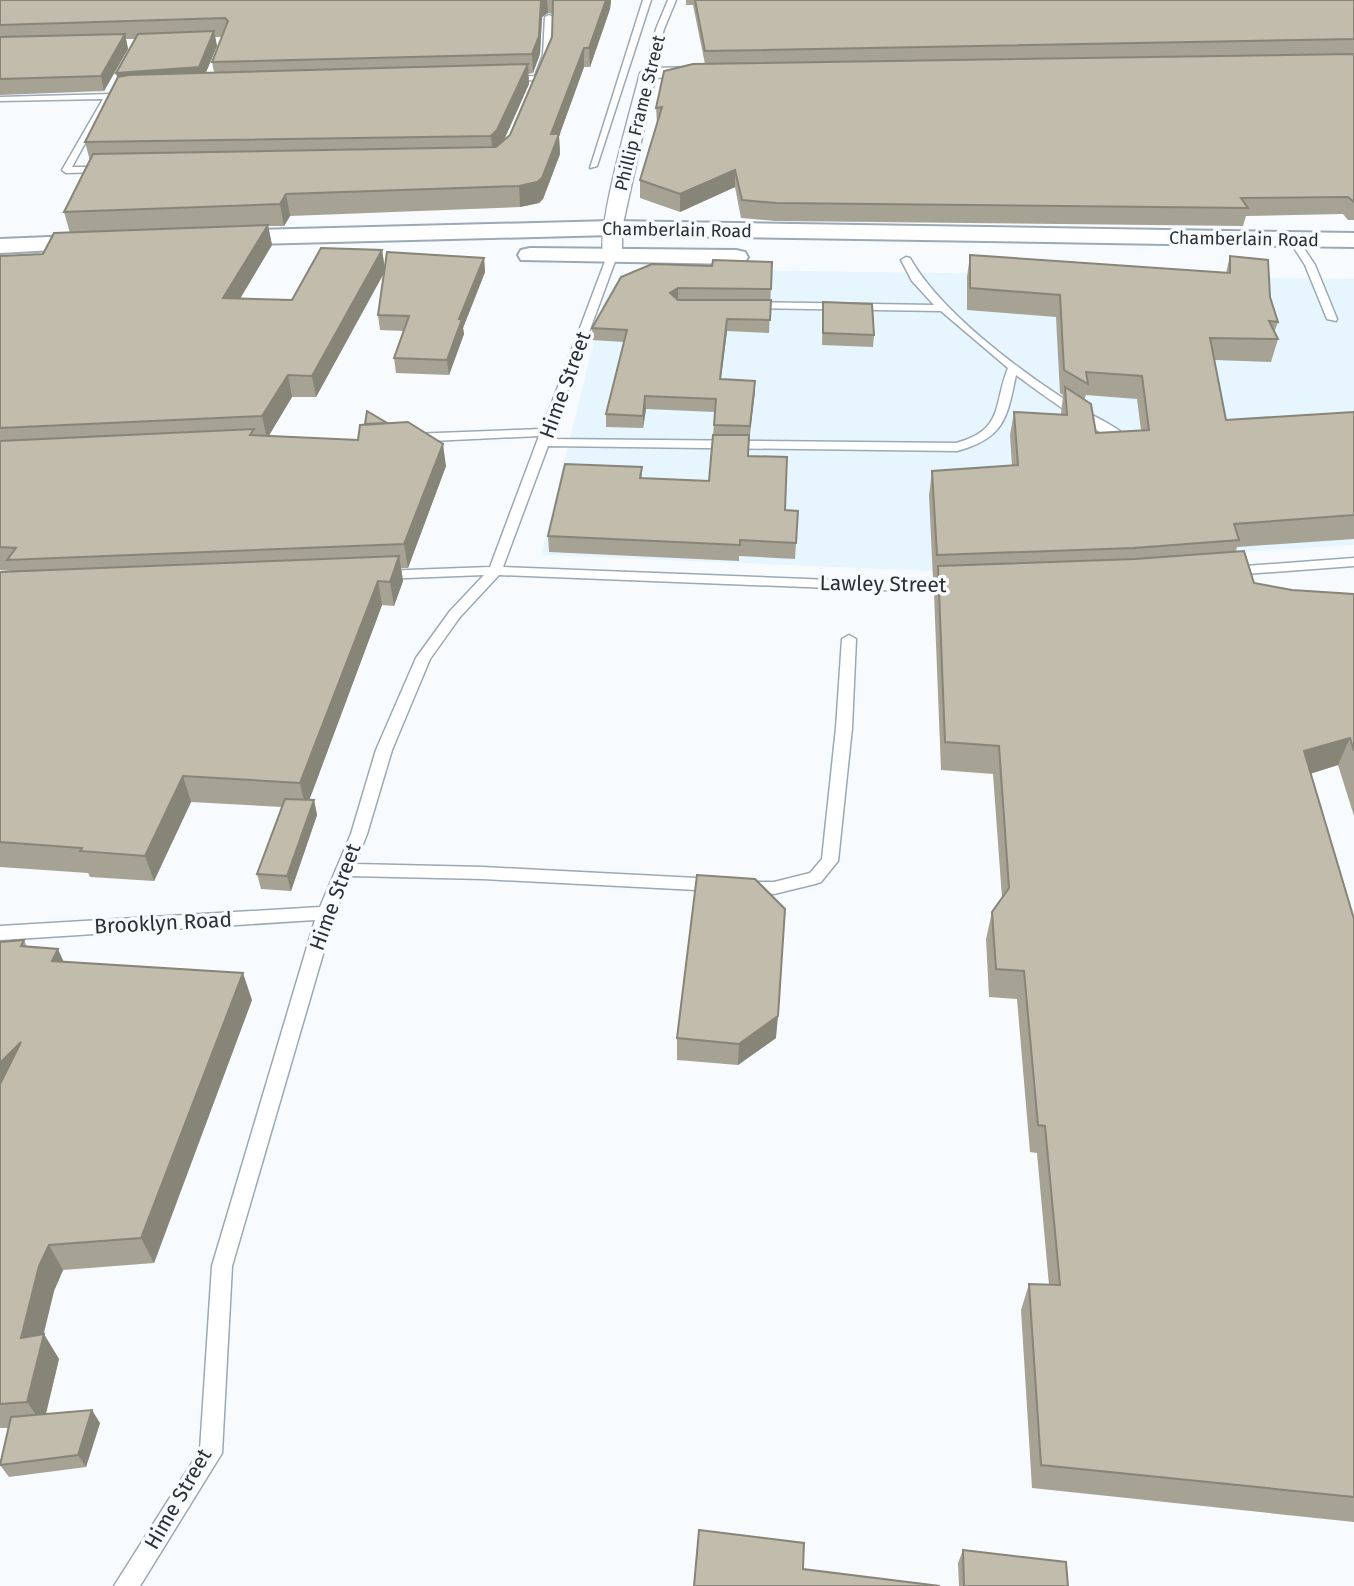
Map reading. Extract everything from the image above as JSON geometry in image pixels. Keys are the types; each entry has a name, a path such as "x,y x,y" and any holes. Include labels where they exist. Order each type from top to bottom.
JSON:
{"street":[{"path":"648,73 727,72"},
{"name":"Phillip Frame Street","path":"612,228 648,73"},
{"name":"Chamberlain Road","path":"314,242 368,232 612,228 1354,240"},
{"name":"Hime Street","path":"612,228 612,256"},
{"path":"368,232 400,241 537,242 612,256"},
{"path":"878,259 917,260 922,235"},
{"path":"1199,239 1210,263"},
{"name":"Chamberlain Road","path":"197,245 314,242 612,256 756,258"},
{"path":"0,246 123,248 0,259"},
{"name":"Chamberlain Road","path":"1285,265 1321,265"}],"lane":[{"path":"593,166 647,0"},
{"name":"Phillip Frame Street","path":"648,73 660,29 672,0"},
{"path":"532,91 547,55 549,18"},
{"path":"496,79 538,78"},
{"path":"116,84 66,170 122,169"},
{"path":"0,99 109,96 120,93"},
{"path":"1294,240 1321,265 1332,319"},
{"name":"Hime Street","path":"125,1586 211,1453 222,1266 326,913 359,834 384,750 423,657 455,614 495,571 513,515 547,437 612,256"},
{"path":"917,260 920,283 943,308 1012,370 1066,407 1125,440"},
{"path":"737,304 943,308"},
{"path":"398,439 547,437 957,447 977,442 990,435 1000,419 1012,370"},
{"path":"1221,572 1354,562"},
{"name":"Lawley Street","path":"371,576 495,571 906,587 976,584"},
{"path":"344,870 548,875 774,888 816,878 830,861 844,728 849,639"},
{"name":"Brooklyn Road","path":"0,933 326,913"}],"shaded area":[{"path":"666,269 1354,279 1354,545 934,571 541,555 605,296 633,279"}],"building":[{"path":"0,0 541,0 539,36 532,54 212,62 228,21 225,18 0,25"},
{"path":"553,0 606,0 589,48 584,48 551,134 559,134 542,178 537,182 519,186 286,194 280,204 64,212 93,154 496,147 510,135 552,37"},
{"path":"695,0 1354,0 1354,39 705,51"},
{"path":"214,31 199,67 116,73 138,34"},
{"path":"125,34 101,76 0,79 0,37"},
{"path":"1354,54 1354,202 1348,197 1241,198 1248,208 776,203 742,200 735,170 680,194 640,180 662,107 656,108 664,71 693,64"},
{"path":"528,64 497,130 491,136 85,142 118,77 128,75"},
{"path":"268,225 223,298 292,300 321,248 382,250 312,376 288,375 262,416 0,428 0,256 43,254 54,233"},
{"path":"387,252 484,258 459,319 462,319 447,360 394,358 409,316 378,315"},
{"path":"970,255 1230,273 1230,256 1268,260 1270,297 1278,322 1269,321 1278,339 1210,338 1226,420 1354,412 1354,515 1234,524 1239,540 1134,548 937,555 932,471 1018,465 1014,412 1067,415 1065,387 1091,404 1096,433 1149,430 1142,376 1086,372 1088,384 1064,370 1060,295 970,288"},
{"path":"713,260 772,262 771,289 678,288 670,293 678,300 771,300 770,320 727,319 720,379 755,381 750,426 714,425 716,399 645,396 643,416 606,414 627,330 592,328 621,277 652,264 712,266"},
{"path":"823,302 872,304 874,335 823,333"},
{"path":"367,411 387,423 365,424"},
{"path":"408,422 443,444 404,544 7,560 16,548 0,547 0,441 254,429 250,435 358,440 360,425"},
{"path":"713,435 749,435 748,456 787,457 785,510 798,511 796,543 740,540 740,545 548,536 565,464 642,467 640,478 709,481"},
{"path":"1244,551 1254,583 1292,590 1354,594 1354,751 1350,738 1304,751 1354,919 1354,1497 1041,1465 1029,1284 1060,1285 1045,1126 1038,1125 1024,971 996,969 992,912 1009,888 999,746 945,742 938,566 1135,559"},
{"path":"399,556 390,582 378,581 300,783 183,776 145,856 0,842 0,572"},
{"path":"285,799 314,800 287,876 257,874"},
{"path":"697,875 755,879 785,909 778,1016 739,1044 677,1038"},
{"path":"24,940 21,946 58,949 52,961 243,973 141,1238 49,1245 39,1266 21,1338 44,1334 27,1402 0,1404 0,1084 21,1042 0,1063 0,942"},
{"path":"92,1410 78,1455 0,1465 11,1417"},
{"path":"699,1530 804,1543 803,1569 940,1586 694,1586"},
{"path":"963,1550 1066,1562 1068,1586 964,1586"}]}
